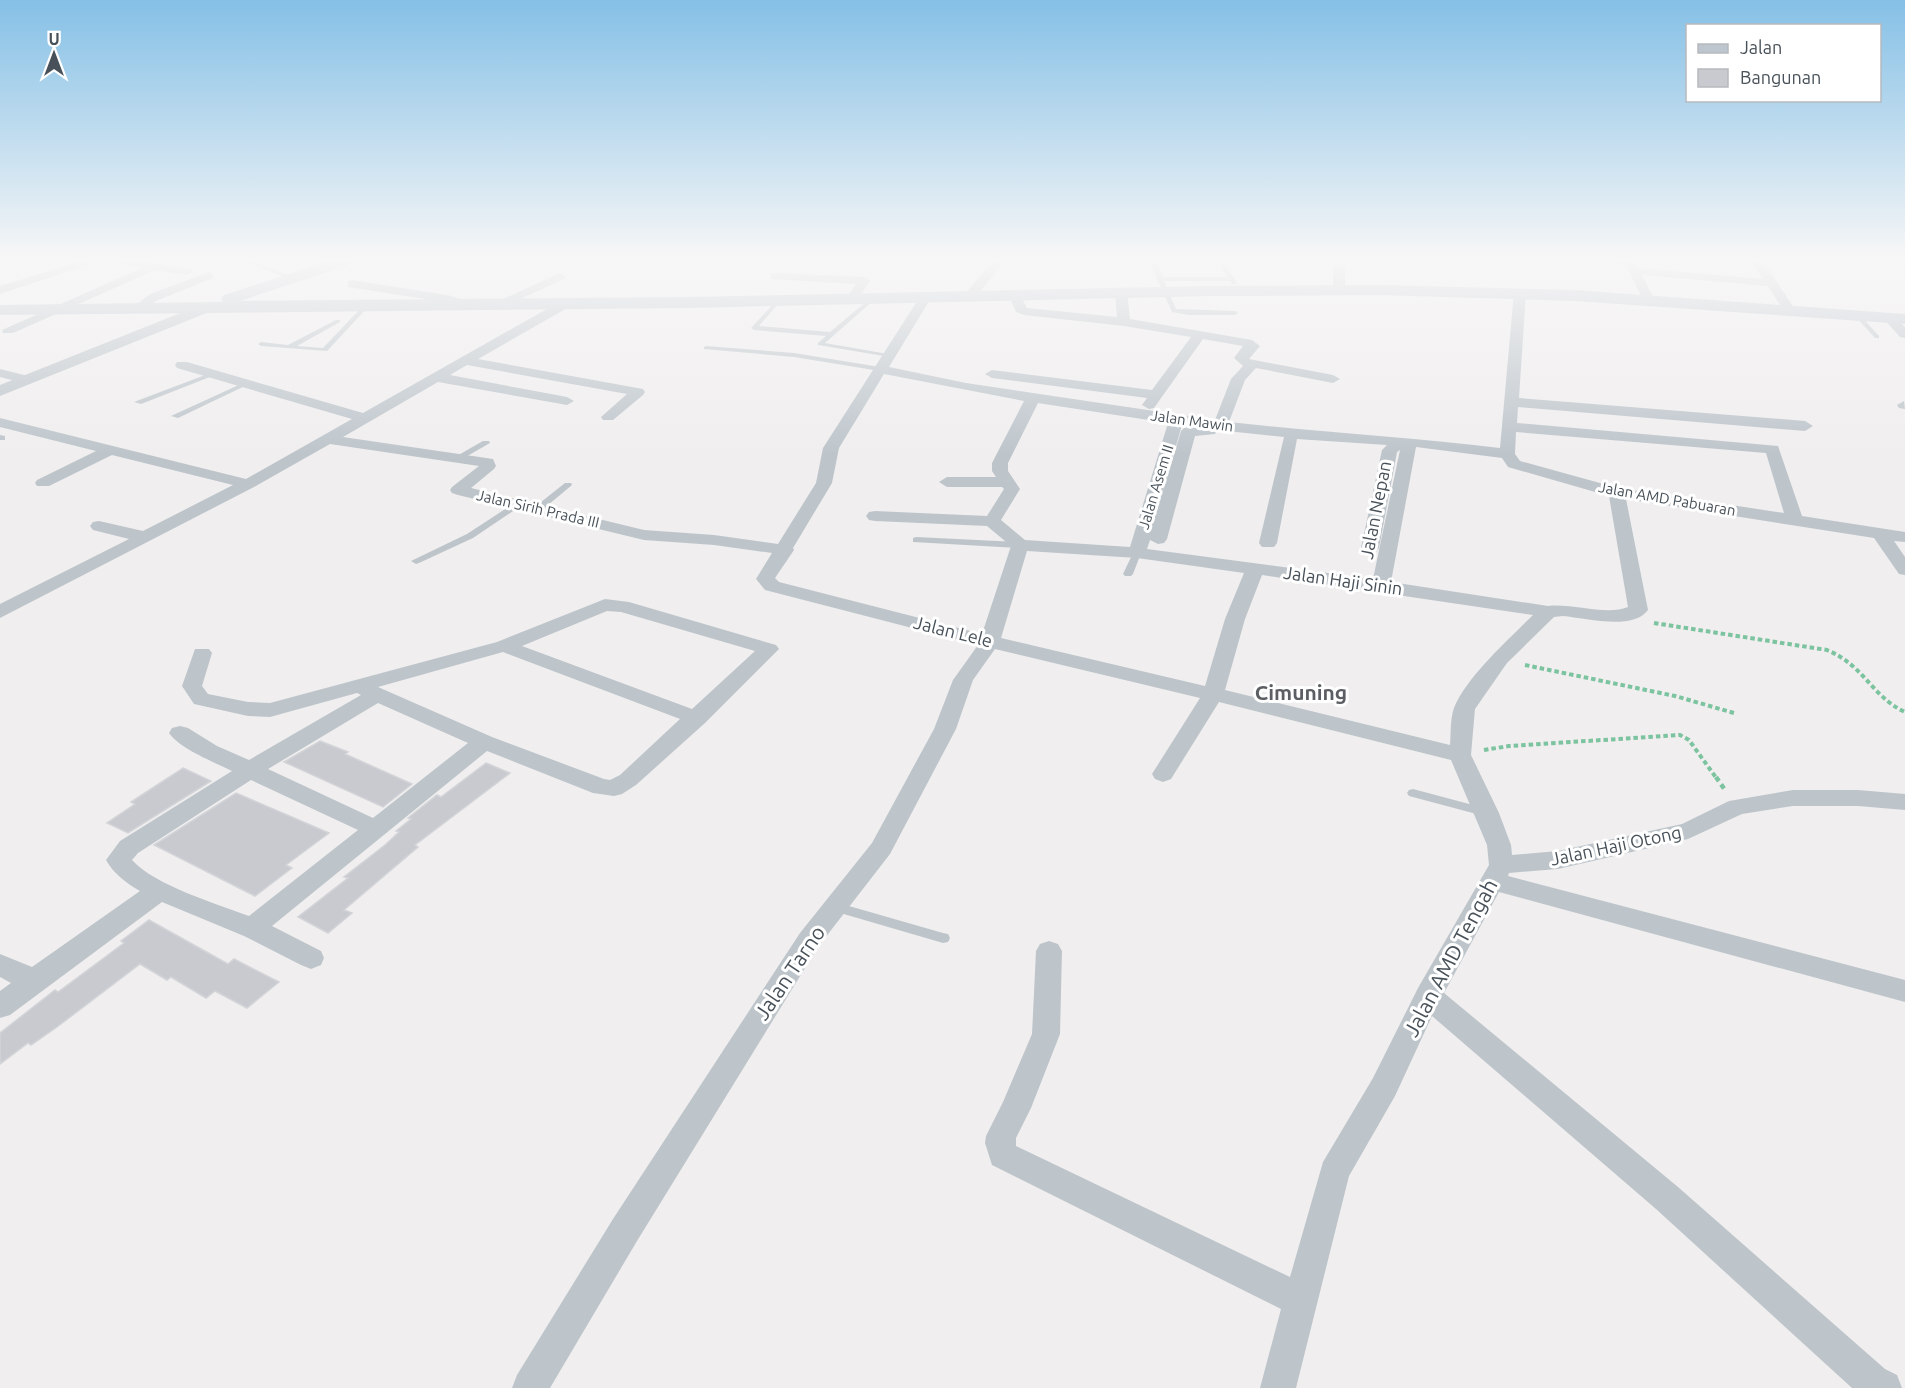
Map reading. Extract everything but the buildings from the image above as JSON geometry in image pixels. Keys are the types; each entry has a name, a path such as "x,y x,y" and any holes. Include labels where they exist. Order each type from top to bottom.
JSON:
{"street":[{"path":"8,330 17,326"},
{"path":"0,391 161,326"},
{"path":"0,612 248,484 527,326"},
{"name":"Jalan Lele","path":"907,326 831,448 824,483 785,550 765,579 772,586 1460,755"},
{"path":"1146,326 1251,344 1253,346 1241,358 1251,364 1333,379"},
{"path":"1507,454 1518,326"},
{"path":"1141,414 1199,335"},
{"path":"465,361 638,392 608,417"},
{"name":"Jalan Mawin","path":"884,363 1033,398 1176,420 1400,445 1507,454"},
{"path":"1220,426 1238,379 1251,364"},
{"path":"182,365 365,418"},
{"path":"0,374 27,380"},
{"path":"992,374 1156,395"},
{"path":"436,377 567,401"},
{"path":"992,521 1012,489 1000,471 1000,463 1033,398"},
{"path":"1512,402 1805,426"},
{"name":"Jalan Asem II","path":"1137,553 1176,420"},
{"path":"1510,427 1773,449 1794,519"},
{"path":"1158,539 1189,430 1290,440 1400,445 1370,548"},
{"path":"1,432 109,450 248,484"},
{"name":"Jalan Sirih Prada III","path":"328,439 489,463 458,490 644,534 714,540 785,550"},
{"path":"1268,543 1290,440"},
{"name":"Jalan Nepan","path":"1381,586 1400,445"},
{"path":"43,483 109,450"},
{"name":"Jalan AMD Pabuaran","path":"1507,454 1514,464 1617,493 1905,537"},
{"path":"946,482 1009,482"},
{"path":"1548,612 1563,610 1621,617 1638,610 1617,493"},
{"path":"874,516 992,521 1020,545"},
{"path":"99,526 144,537"},
{"path":"1880,533 1905,570"},
{"name":"Jalan Haji Sinin","path":"1020,545 1137,553 1381,586 1548,612"},
{"name":"Jalan Tarno","path":"530,1388 625,1230 809,940 882,848 945,729 963,680 990,641 1020,545"},
{"path":"1163,774 1213,694 1235,619 1255,569"},
{"path":"202,653 192,686 201,699 226,706 270,710 368,690 504,646 599,607 615,604 769,649 628,780 614,788 601,787 484,742 368,690"},
{"name":"Jalan AMD Tengah","path":"1278,1388 1334,1172 1384,1087 1428,996 1497,873 1499,845 1460,755 1464,709 1471,696 1500,659 1548,612"},
{"path":"504,646 697,718"},
{"path":"311,958 252,928 160,890 122,868 118,860 129,847 368,690"},
{"path":"180,733 209,751 376,830"},
{"path":"252,928 484,742"},
{"name":"Jalan Haji Otong","path":"1497,873 1688,831 1737,807 1792,798 1858,798 1905,802"},
{"path":"1497,873 1905,991"},
{"path":"0,1007 160,890"},
{"path":"1049,951 1046,1034 1016,1108 1001,1136 1003,1155 1299,1300"},
{"path":"0,965 23,976 36,979"},
{"path":"1428,996 1667,1198 1872,1382 1884,1388"}],"lane":[{"path":"289,347 329,326"},
{"path":"261,344 325,351 348,326"},
{"path":"755,326 757,329 832,334"},
{"path":"841,326 820,344 884,363"},
{"path":"1867,326 1877,337"},
{"path":"766,337 772,330"},
{"path":"754,350 760,344"},
{"path":"706,348 754,350 884,363"},
{"path":"138,402 213,374"},
{"path":"175,416 245,384"},
{"path":"459,457 486,443"},
{"path":"539,508 568,485"},
{"path":"416,561 470,536 519,503"},
{"path":"916,540 1020,545"},
{"path":"1128,574 1137,553"},
{"path":"1413,793 1487,813"},
{"path":"835,907 943,938"}],"path":[{"path":"1621,617 1827,650 1843,655 1858,666 1882,699 1892,707 1905,712"},
{"path":"1500,659 1598,682 1675,696 1734,713"},
{"path":"1460,755 1509,746 1680,735 1689,741 1737,807"}],"district":[{"name":"Cimuning","path":"1301,693"}]}
